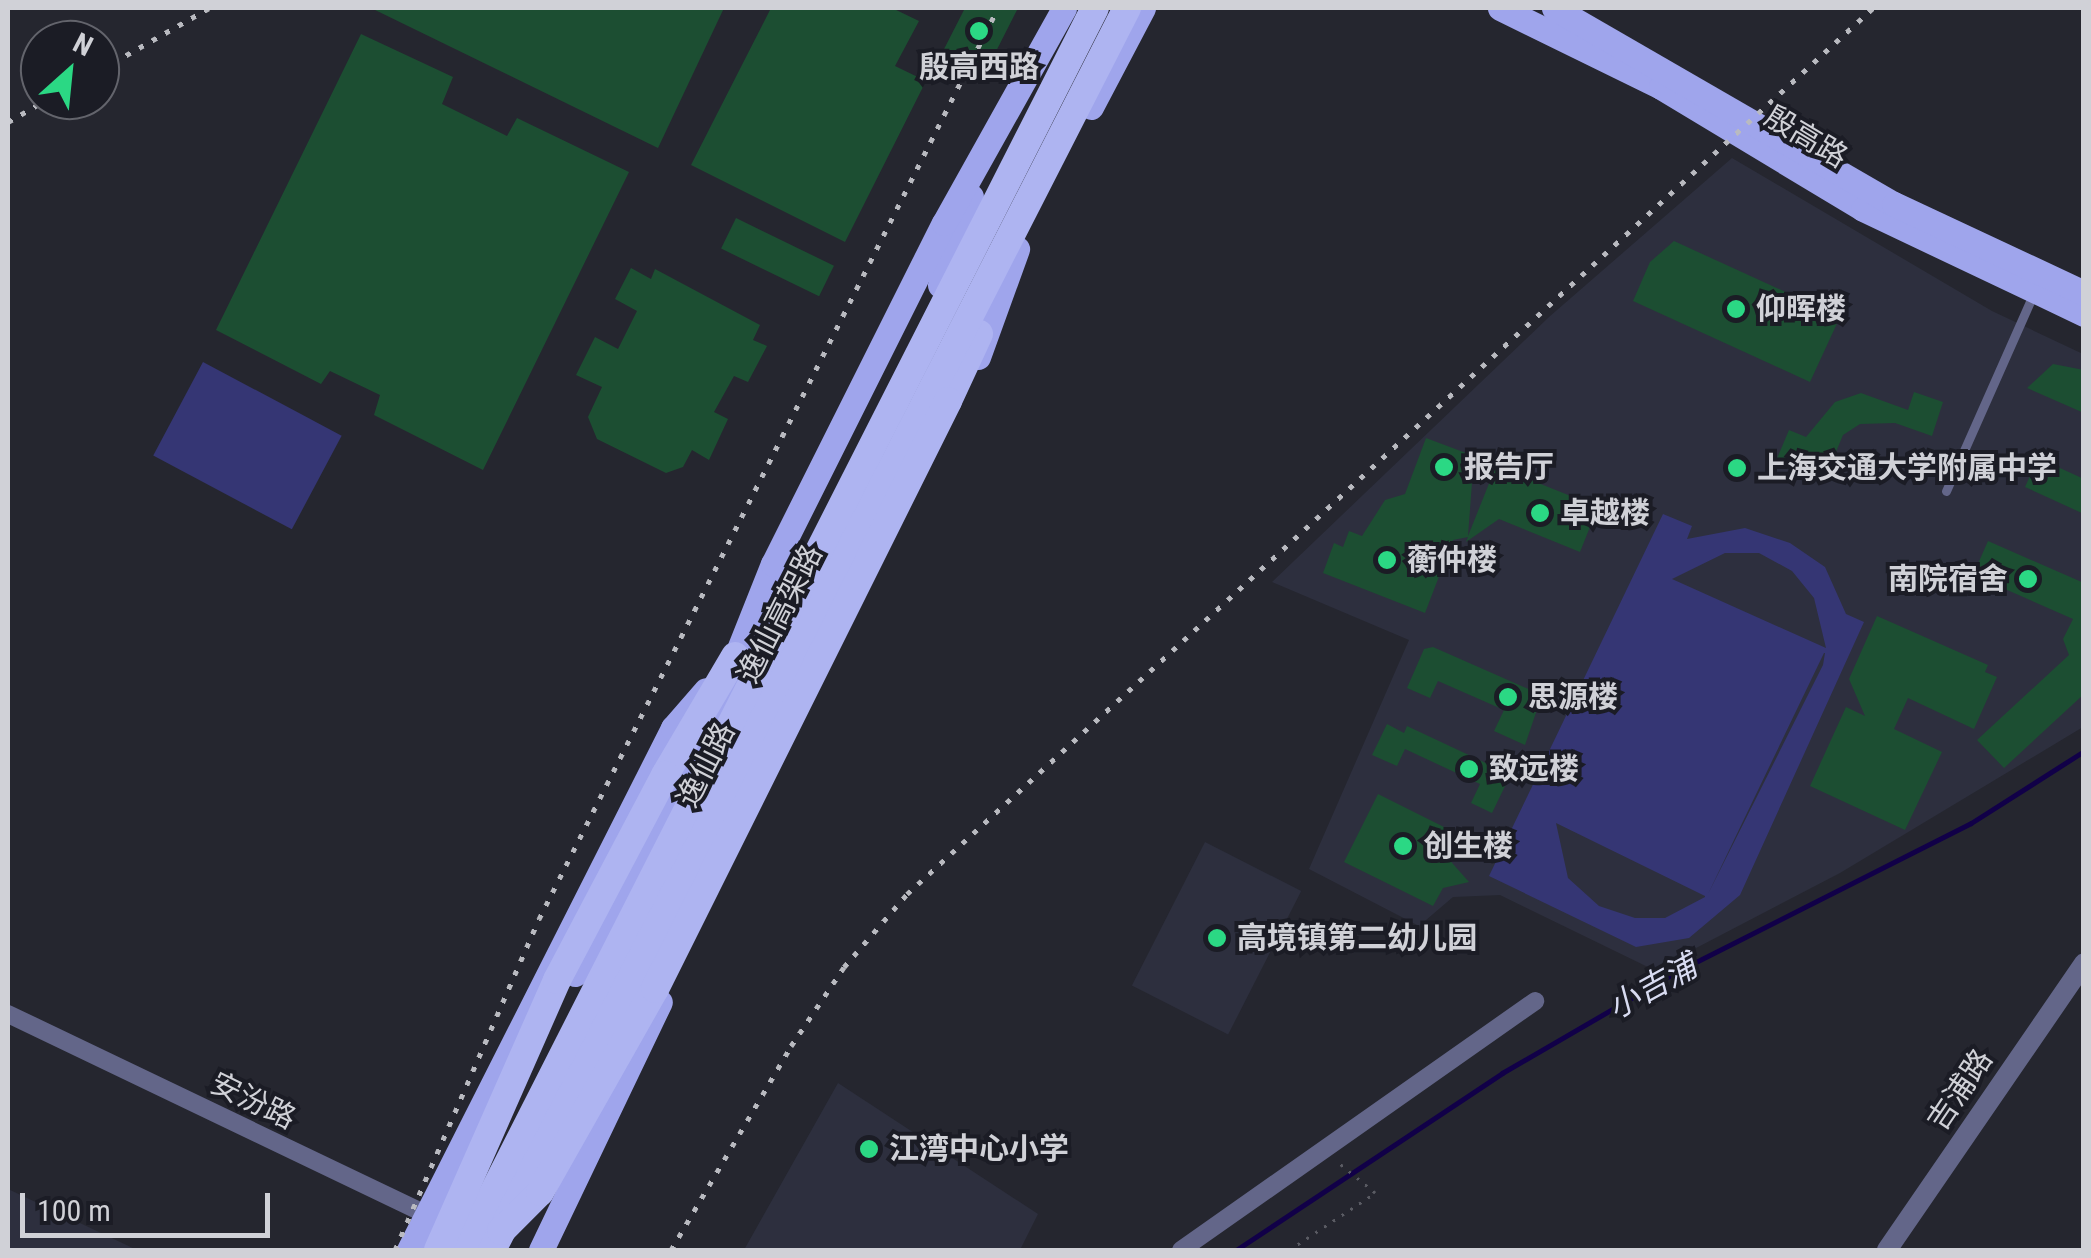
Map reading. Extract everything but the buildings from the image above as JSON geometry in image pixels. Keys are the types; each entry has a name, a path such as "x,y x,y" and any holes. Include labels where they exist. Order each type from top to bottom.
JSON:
{"highway":[{"name":"逸仙高架路","path":"463,1250 1095,8"},
{"name":"逸仙高架路","path":"497,1244 1126,8"},
{"path":"497,1244 540,1192 655,989 948,401 1011,260"},
{"path":"438,1250 556,980 735,656"}],"main road":[{"name":"逸仙路","path":"409,1250 432,1218 702,742 735,656 758,610 811,550 954,257 978,172 1064,8"},
{"name":"逸仙路","path":"497,1244 947,362 1011,260 1143,8"},
{"name":"殷高路","path":"1500,8 1660,86 1863,209 2084,314"},
{"name":"殷高路","path":"1554,8 1894,204 2084,293"},
{"name":"逸仙路","path":"542,1250 678,965 968,384 1011,260"},
{"path":"674,900 678,965"},
{"name":"逸仙路","path":"427,1250 432,1218"}],"street":[{"name":"吉浦路","path":"1887,1250 2084,963"},
{"path":"1181,1250 1535,1002"},
{"name":"安汾路","path":"8,1014 432,1218 463,1250"}],"lane":[{"path":"1946,491 2034,292"}],"path":[{"path":"1289,1250 1375,1193 1342,1166"}],"shaded area":[{"name":"上海交通大学附属中学","path":"1732,158 1992,311 2083,354 2083,727 1840,873 1654,970 1500,895 1453,897 1419,926 1309,869 1409,640 1272,582 1549,317"},
{"path":"203,362 342,436 292,529 153,456"},
{"path":"1663,514 1692,526 1687,539 1745,528 1790,543 1825,567 1846,614 1864,622 1740,895 1689,938 1636,947 1489,876","holes":["1725,553 1759,553 1792,571 1814,598 1826,648 1672,579","1824,653 1823,665 1708,894","1556,823 1705,897 1665,918 1635,918 1599,906 1568,878"]},
{"name":"高境镇第二幼儿园","path":"1205,842 1301,891 1228,1034 1132,985"},
{"name":"江湾中心小学","path":"838,1083 1038,1214 1020,1250 744,1250"},
{"path":"8,1189 137,1250 8,1250"}],"waterway":[{"name":"小吉浦","path":"1236,1250 1502,1073 1676,972 1971,823 2084,751"}],"railway":[{"path":"120,59 209,8"},
{"path":"395,1250 539,919 998,8"},
{"path":"671,1250 791,1046 844,967 907,894 1873,8"},
{"path":"8,122 20,115"}],"place":[{"name":"殷高西路","path":"979,31"},
{"name":"仰晖楼","path":"1736,309"},
{"name":"报告厅","path":"1444,467"},
{"name":"上海交通大学附属中学","path":"1737,468"},
{"name":"卓越楼","path":"1540,513"},
{"name":"蘅仲楼","path":"1387,560"},
{"name":"南院宿舍","path":"2028,579"},
{"name":"思源楼","path":"1508,697"},
{"name":"致远楼","path":"1469,769"},
{"name":"创生楼","path":"1403,846"},
{"name":"高境镇第二幼儿园","path":"1217,938"},
{"name":"江湾中心小学","path":"869,1149"}]}
